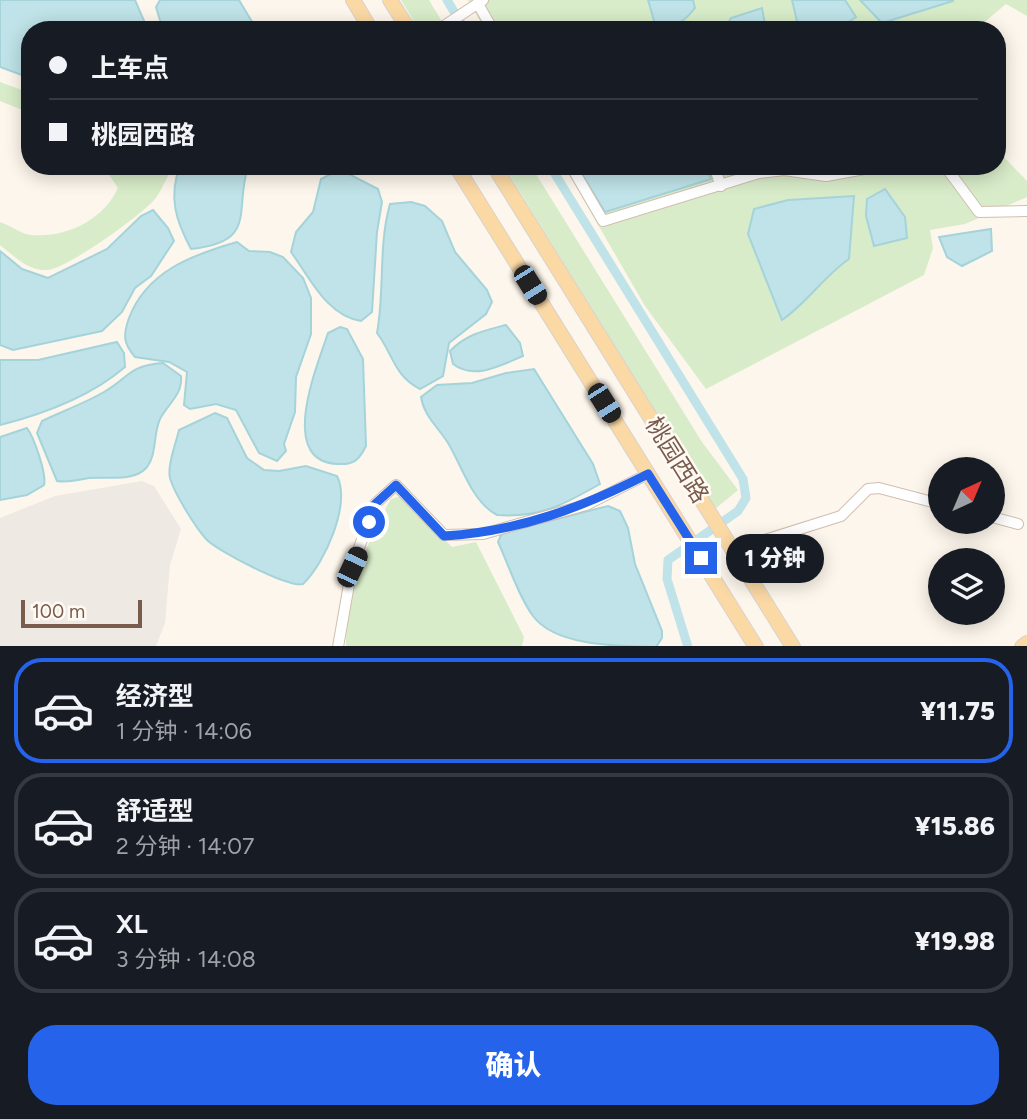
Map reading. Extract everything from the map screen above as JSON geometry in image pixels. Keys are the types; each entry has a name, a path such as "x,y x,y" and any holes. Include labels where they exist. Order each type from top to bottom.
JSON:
{"main road":[{"path":"353,0 366,21"},
{"path":"390,0 403,21"},
{"name":"桃园西路","path":"462,175 756,646"},
{"name":"桃园西路","path":"500,175 793,646"},
{"path":"1021,646 1027,643"}],"street":[{"path":"452,21 481,2 489,21"},
{"path":"576,175 603,221 753,175"},
{"path":"717,175 721,186"},
{"path":"952,175 979,212 1027,211"},
{"path":"338,646 352,567 375,504 396,485 444,536 483,534 586,505 648,474"},
{"path":"730,545 841,516 868,489 879,488 928,501"},
{"path":"1005,520 1018,524"}],"shaded area":[{"path":"142,481 154,486 181,529 170,565 165,623 156,646 0,646 0,518 55,496"}],"green space":[{"path":"401,0 429,0 442,21 414,21"},
{"path":"468,0 1027,0 1027,16 1006,4 986,21 480,21"},
{"path":"0,82 21,90 21,109 0,101"},
{"path":"1006,159 1027,181 1027,197 965,224 930,230 933,248 924,275 706,389 645,306 569,175 1006,175"},
{"path":"109,175 168,175 158,195 147,207 103,240 56,268 34,268 0,245 0,222 31,235 70,230 93,218 118,188"},
{"path":"510,175 537,175 702,442 738,490 715,509"},
{"path":"401,496 452,547 476,542 524,637 522,646 346,646 353,589 365,552 391,499"}],"water":[{"path":"0,0 135,0 144,21 21,21 21,75 0,67"},
{"path":"160,0 239,0 252,21 160,21 156,7"},
{"path":"648,0 693,0 695,8 682,21 654,21"},
{"path":"792,0 845,0 856,17 850,21 797,21"},
{"path":"860,0 953,0 888,21 880,21"},
{"path":"762,8 764,21 729,21 731,18"},
{"path":"246,175 235,232 226,240 191,249 175,209 176,177"},
{"path":"329,175 351,175 378,189 382,202 377,232 372,312 361,321 349,318 329,304 291,252 296,232 313,212 321,179"},
{"path":"582,175 709,175 711,179 605,212"},
{"path":"885,189 905,217 907,238 874,246 866,216 867,199"},
{"path":"854,196 849,259 782,320 748,234 754,209 788,200"},
{"path":"411,202 425,206 442,221 455,252 487,290 492,302 486,314 449,343 443,376 420,389 399,371 377,333 384,236 390,204"},
{"path":"153,210 168,228 174,241 151,276 135,288 122,312 102,331 13,350 0,345 0,251 22,269 48,278 107,249 141,216"},
{"path":"991,229 992,251 962,266 947,257 939,237"},
{"path":"237,242 249,251 270,252 283,257 303,278 311,298 311,334 296,377 295,412 284,444 286,451 277,461 259,453 236,410 216,404 190,409 184,405 187,372 169,362 135,357 125,339 127,324 137,302 159,277 188,259"},
{"path":"506,325 520,343 523,356 487,370 470,371 453,364 450,351 456,345 476,334"},
{"path":"340,327 347,329 363,359 366,446 355,461 348,464 319,459 309,447 305,430 310,388 323,347 328,333"},
{"path":"117,342 124,353 125,367 111,378 66,403 0,425 0,360 38,360"},
{"path":"163,363 181,376 181,382 177,394 160,419 147,467 127,477 57,481 37,433 42,421 97,396 136,369"},
{"path":"534,369 593,464 600,484 539,512 497,515 474,493 448,443 428,416 421,397 437,385 472,383 506,373"},
{"path":"215,413 227,418 247,458 264,470 279,471 306,466 337,476 341,502 334,533 320,562 303,584 269,575 213,545 197,527 176,492 169,473 179,430"},
{"path":"27,428 39,456 44,485 27,495 0,500 0,437"},
{"path":"608,506 620,511 628,528 635,564 662,631 662,638 657,646 590,643 557,634 543,626 523,599 498,542 506,532"}],"waterway":[{"path":"447,0 460,21"},
{"path":"556,175 743,479 746,498 738,511 668,560 667,579 688,646"}],"route":[{"path":"369,522 375,504 384,492 396,485 444,536 483,534 586,505 648,474 701,558"}]}
